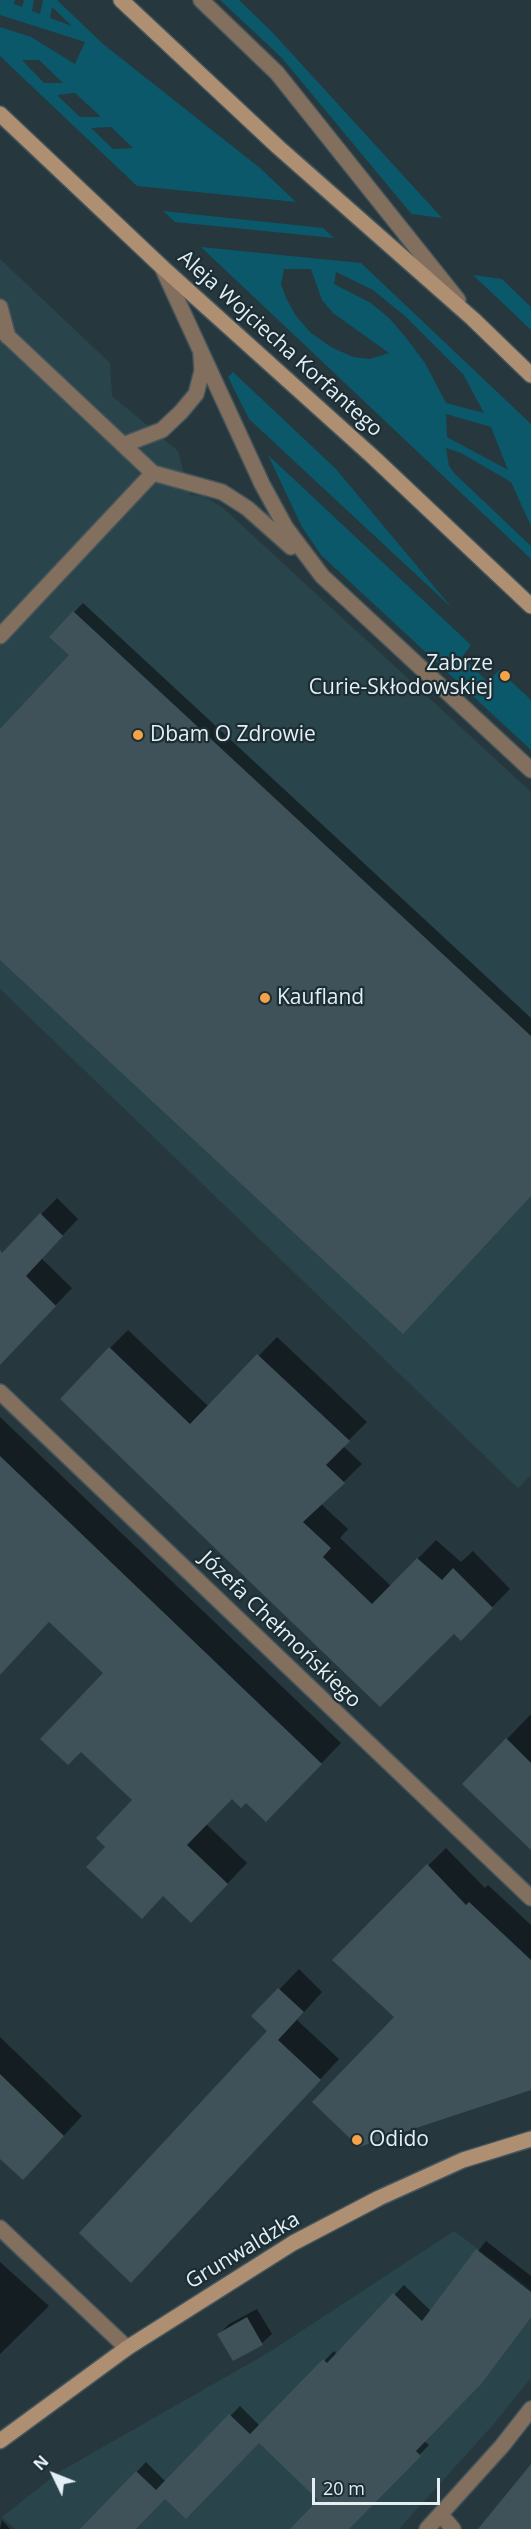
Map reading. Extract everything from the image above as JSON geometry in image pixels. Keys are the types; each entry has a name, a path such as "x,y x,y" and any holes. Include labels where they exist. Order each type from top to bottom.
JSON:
{"main road":[{"path":"121,0 278,147 473,319 531,375"},
{"name":"Aleja Wojciecha Korfantego","path":"0,114 162,267 372,456 531,606"},
{"name":"Grunwaldzka","path":"0,2441 127,2348 293,2243 379,2198 463,2160 531,2139"}],"street":[{"path":"201,0 285,82 473,319"},
{"path":"162,267 262,484 286,528 322,576"},
{"path":"0,307 4,333 153,473 222,492 246,508 531,770"},
{"path":"123,445 162,430 196,394 202,371 201,348"},
{"path":"0,636 153,473"},
{"name":"Józefa Chełmońskiego","path":"0,1392 531,1898"},
{"path":"0,2228 127,2348"},
{"path":"427,2529 531,2409"},
{"path":"441,2515 453,2529"}],"shaded area":[{"path":"0,0 15,0 14,4 22,7 24,0 34,0 32,11 40,14 43,0 57,0 103,44 260,168 296,202 137,186 0,56 0,27 31,37 75,64 85,42 0,15","holes":["52,7 72,26 50,18","22,60 39,60 63,83 44,83","75,93 100,117 80,117 57,95","111,127 133,148 113,149 91,128"]},
{"path":"220,0 239,0 273,33 442,218 412,214 281,57"},
{"path":"163,211 323,228 334,238 175,222"},
{"path":"201,247 361,263 531,424 531,526 511,482 461,453 446,448 449,466 454,473 531,546 531,559","holes":["284,269 311,269 322,300 333,313 389,353 370,359 353,357 331,347 311,333 296,316 286,298 281,284","336,272 373,290 405,316 463,374 484,413 446,403 425,363 390,319 371,303 334,284","446,414 491,427 508,470 447,437"]},
{"path":"0,259 110,363 112,396 178,451 190,495 203,496 222,507 531,792 531,1475 518,1488 0,989"},
{"path":"473,275 502,279 531,307 531,330"},
{"path":"233,372 336,469 452,608 249,419 228,377"},
{"path":"268,455 471,645 462,657 488,682 499,670 531,700 531,750 321,555 302,527"},
{"path":"454,2231 531,2288 531,2378 492,2426 399,2529 15,2529 2,2517 59,2472 268,2353"}],"building":[{"name":"Kaufland","path":"73,611 531,1036 531,1196 403,1334 0,960 0,729 69,655 49,637"},
{"path":"40,1213 63,1236 26,1276 56,1306 0,1365 0,1250 2,1253"},
{"path":"109,1347 190,1424 257,1354 350,1441 326,1465 345,1483 303,1522 331,1548 323,1557 372,1604 417,1558 442,1580 453,1568 493,1608 461,1641 454,1634 380,1707 60,1399"},
{"path":"0,1456 322,1764 266,1822 246,1803 241,1808 232,1799 187,1845 228,1884 191,1923 163,1896 142,1919 86,1867 105,1847 96,1838 132,1800 81,1752 68,1765 40,1739 103,1673 49,1622 0,1675"},
{"path":"506,1738 531,1763 531,1850 462,1784"},
{"path":"427,1864 466,1905 469,1902 531,1960 531,2090 359,2147 312,2102 394,2017 332,1960"},
{"path":"278,1988 304,2012 278,2040 321,2080 131,2283 79,2233 267,2031 251,2016"},
{"path":"0,2074 64,2136 23,2180 0,2159"},
{"path":"476,2249 531,2292 531,2318 482,2383 416,2451 421,2456 349,2529 290,2529 318,2500 259,2443 186,2519 165,2499 136,2529 80,2529 136,2471 156,2490 229,2414 250,2434 323,2359 327,2363 393,2293 422,2321"},
{"path":"247,2317 263,2345 233,2361 217,2334"},
{"path":"531,2464 531,2529 478,2529"}],"place":[{"name":"Zabrze Curie-Skłodowskiej","path":"505,676"},
{"name":"Dbam O Zdrowie","path":"138,735"},
{"name":"Kaufland","path":"265,998"},
{"name":"Odido","path":"357,2140"}]}
